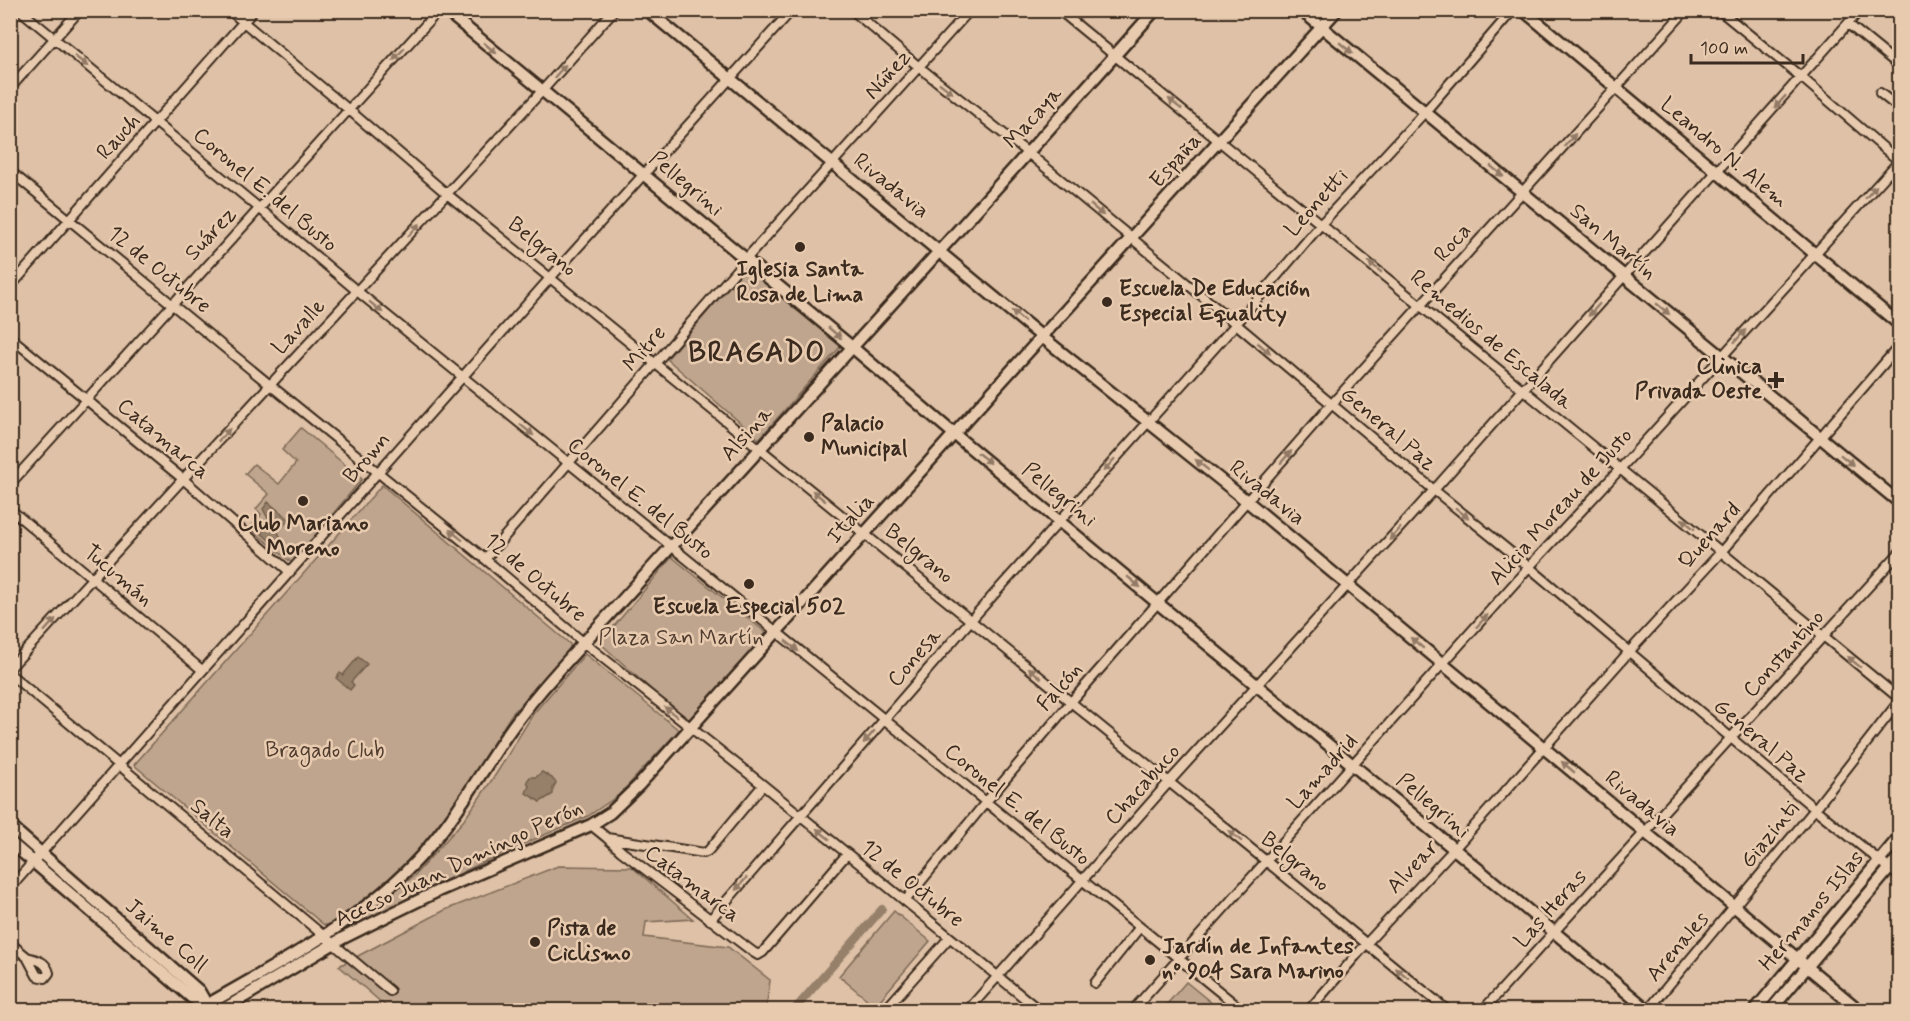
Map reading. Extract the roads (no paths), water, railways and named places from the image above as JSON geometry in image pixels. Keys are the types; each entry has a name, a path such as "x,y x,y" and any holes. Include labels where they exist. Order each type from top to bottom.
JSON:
{"main road":[{"name":"Pellegrini","path":"445,10 1648,1011"},
{"name":"Rivadavia","path":"647,10 1041,336 1248,502 1859,1011"},
{"name":"Macaya","path":"940,251 1155,10"},
{"name":"San Martín","path":"1301,10 1899,503"},
{"name":"España","path":"1041,336 1132,239 1337,10"},
{"name":"Leandro N. Alem","path":"1523,10 1899,325"},
{"name":"Alsina","path":"583,642 940,251"},
{"name":"Italia","path":"690,727 1041,336"},
{"name":"Acceso Juan Domingo Perón","path":"206,1009 325,936 393,883 422,855 464,801 524,711 583,642"},
{"name":"Acceso Juan Domingo Perón","path":"222,1011 343,938 438,891 591,825 610,813 626,798 690,727"},
{"name":"Jaime Coll","path":"10,826 199,991 206,1009"},
{"name":"Hermanos Islas","path":"1755,1011 1899,836"},
{"name":"Jaime Coll","path":"10,842 206,1009"},
{"name":"Hermanos Islas","path":"1772,1011 1899,856"}],"street":[{"name":"Coronel E. del Busto","path":"20,10 670,548 1242,1011"},
{"path":"10,88 80,10"},
{"name":"Belgrano","path":"229,10 447,194 865,533 1447,1011"},
{"name":"Rauch","path":"10,287 254,10"},
{"name":"Suárez","path":"10,484 439,10"},
{"name":"Lavalle","path":"10,668 614,10"},
{"name":"Brown","path":"10,888 462,376 792,10"},
{"name":"General Paz","path":"852,10 919,68 1028,153 1236,324 1899,877"},
{"name":"Núñez","path":"832,164 970,10"},
{"name":"Remedios de Escalada","path":"1059,10 1322,223 1899,699"},
{"name":"Leonetti","path":"1148,421 1513,10"},
{"name":"Roca","path":"1248,502 1686,10"},
{"path":"1719,10 1802,77 1899,161"},
{"name":"Chacabuco","path":"969,1011 1169,782 1434,490 1860,10"},
{"path":"1848,24 1896,63"},
{"path":"1880,93 1899,109"},
{"name":"Alicia Moreau de Justo","path":"1443,664 1899,161"},
{"name":"Mitre","path":"485,559 746,259 832,164"},
{"name":"12 de Octubre","path":"10,171 378,471 583,642 763,785 1039,1011"},
{"name":"Catamarca","path":"10,337 183,478 290,572"},
{"name":"Quenard","path":"1544,747 1721,552 1899,345"},
{"name":"Conesa","path":"710,920 1148,421"},
{"name":"Falcón","path":"904,901 1071,702 1248,502"},
{"name":"Tucumán","path":"10,509 202,670"},
{"name":"Constantino","path":"1644,832 1899,552"},
{"name":"Lamadrid","path":"1133,1011 1443,664"},
{"name":"Salta","path":"10,674 390,991"},
{"name":"Giazinti","path":"1735,906 1815,809 1899,699"},
{"name":"Alvear","path":"1309,1011 1366,944 1544,747"},
{"path":"607,838 704,853 763,785"},
{"name":"Catamarca","path":"591,825 621,851 758,955 847,854"},
{"name":"Las Heras","path":"1484,1011 1644,832"},
{"name":"Arenales","path":"1648,1011 1735,906"},
{"path":"1095,983 1140,927"},
{"path":"885,1011 950,938"},
{"path":"10,943 27,957"}],"waterway":[{"path":"794,1010 882,909"}],"place":[{"name":"Iglesia Santa Rosa de Lima","path":"800,247"},
{"name":"Escuela De Educación Especial Equality","path":"1107,302"},
{"name":"Clinica Privada Oeste","path":"1776,380"},
{"name":"Palacio Municipal","path":"809,437"},
{"name":"Club Mariano Moreno","path":"303,501"},
{"name":"Escuela Especial 502","path":"749,584"},
{"name":"Pista de Ciclismo","path":"535,942"},
{"name":"Jardín de Infantes nº 904 Sara Marino","path":"1150,960"}],"district":[{"name":"BRAGADO","path":"757,353"}],"park label":[{"name":"Plaza San Martín","path":"681,638"},
{"name":"Bragado Club","path":"325,751"}]}
